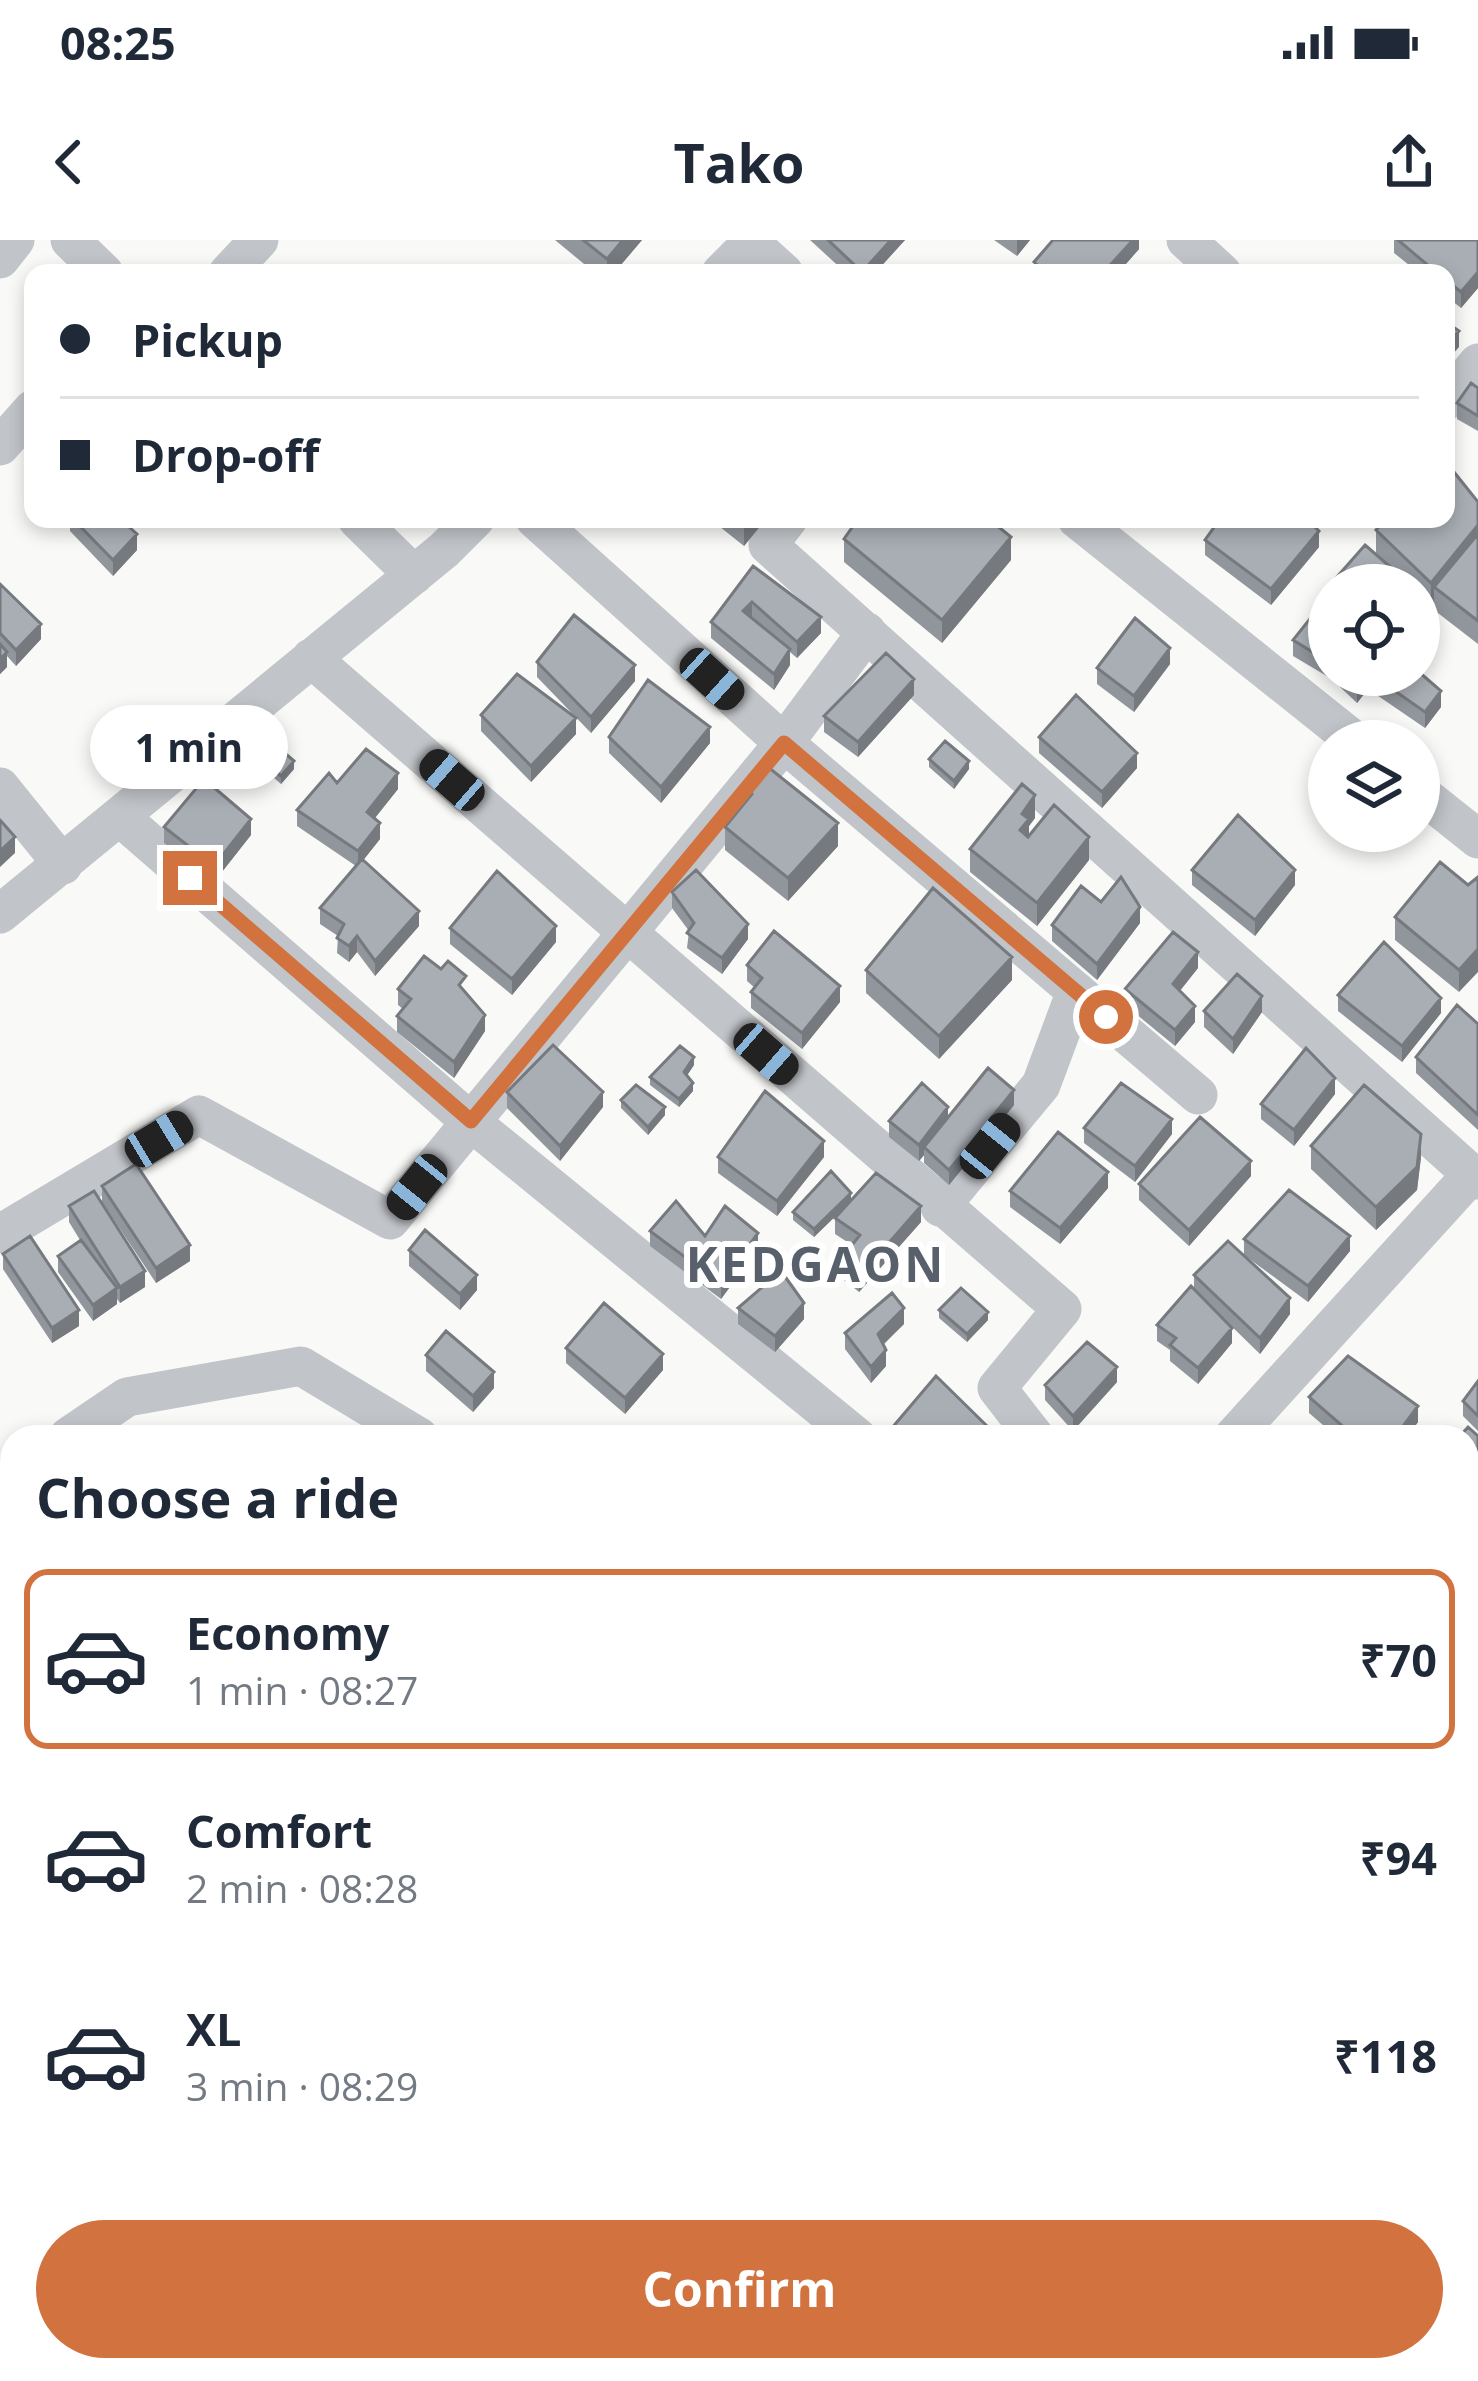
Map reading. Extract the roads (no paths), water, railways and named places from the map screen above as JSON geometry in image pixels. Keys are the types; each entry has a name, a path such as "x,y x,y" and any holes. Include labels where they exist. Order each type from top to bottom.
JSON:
{"street":[{"path":"0,259 15,240"},
{"path":"70,240 95,264"},
{"path":"236,264 259,240"},
{"path":"1186,240 1212,264"},
{"path":"730,264 753,242 775,264"},
{"path":"1455,390 1478,362"},
{"path":"0,446 24,419"},
{"path":"366,528 414,575"},
{"path":"0,914 466,528"},
{"path":"545,528 784,743 1198,1095"},
{"path":"781,528 768,545 1475,1177 1244,1425"},
{"path":"1088,528 1329,720"},
{"path":"0,1234 199,1115 390,1220 784,743 867,632"},
{"path":"311,658 1062,1309 998,1388 1025,1425"},
{"path":"0,787 63,865"},
{"path":"1440,809 1478,839"},
{"path":"120,817 471,1121 842,1425"},
{"path":"940,1207 1041,1085 1076,991"},
{"path":"86,1425 127,1397 301,1366 399,1425"}],"district":[{"name":"KEDGAON","path":"816,1263"}]}
